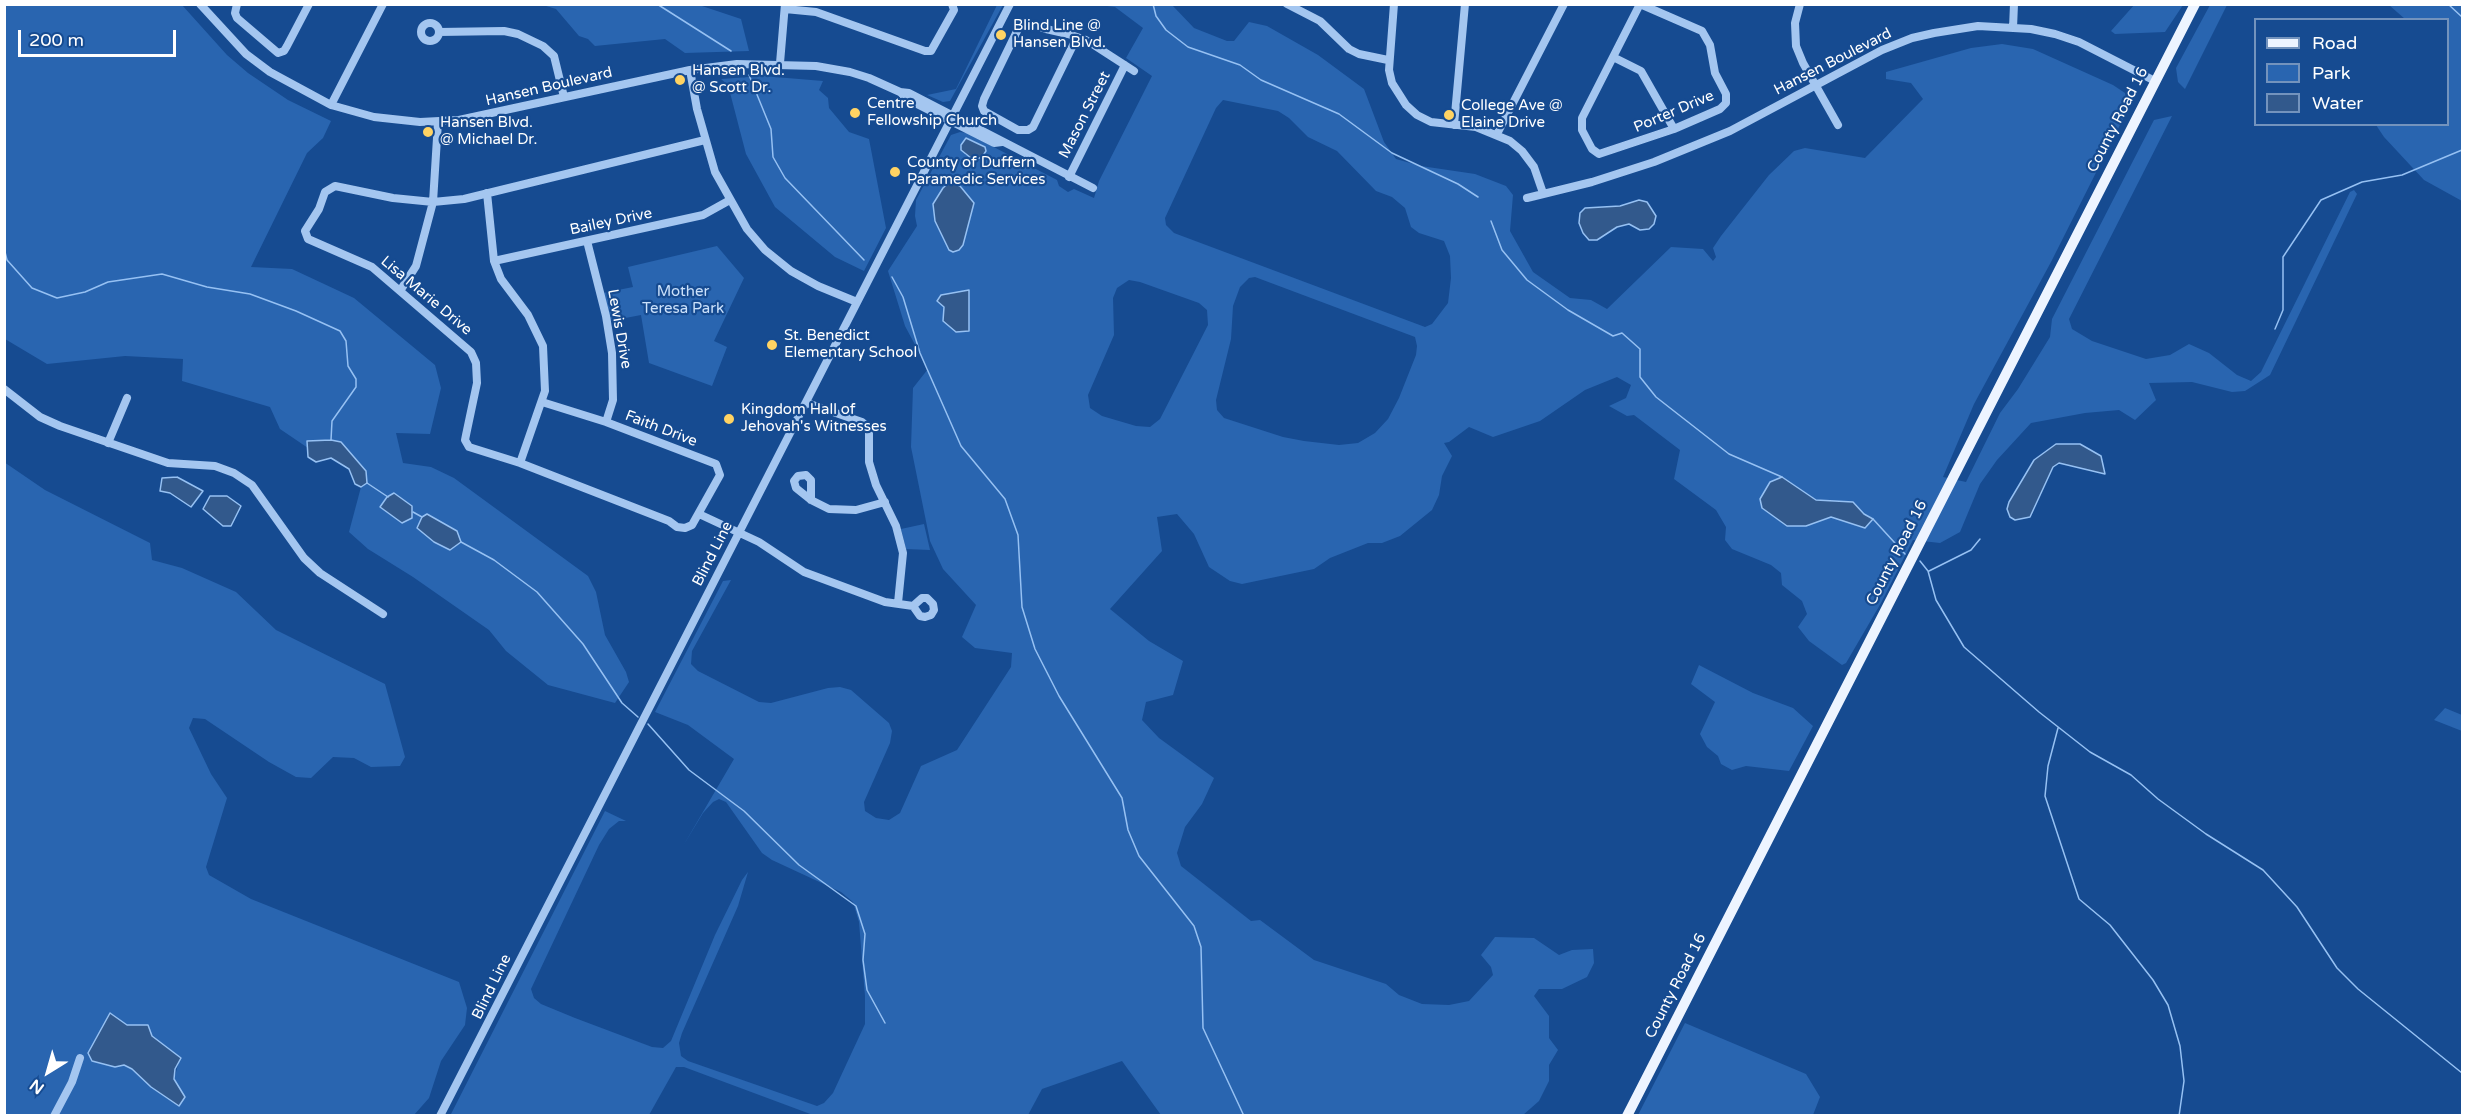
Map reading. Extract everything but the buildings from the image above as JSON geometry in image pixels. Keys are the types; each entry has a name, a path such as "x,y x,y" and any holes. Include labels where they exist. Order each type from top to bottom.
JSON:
{"main road":[{"name":"County Road 16","path":"1627,1116 2195,4"}],"street":[{"name":"Hansen Boulevard","path":"200,4 246,54 270,72 331,105 360,114 393,120 438,122 479,117 690,70 737,64 780,63 816,66 869,78 900,92 907,99 953,118 994,143 1002,142 1093,188"},
{"path":"237,4 235,13 237,18 278,53 284,51 288,46 309,4"},
{"path":"331,105 383,4"},
{"path":"780,63 785,7 816,12 925,51 931,51 954,10 952,4"},
{"name":"Blind Line","path":"440,1116 1010,4"},
{"path":"1287,4 1305,8 1354,51 1388,60"},
{"path":"1395,4 1388,60 1392,83 1406,105 1417,115 1431,122 1476,127 1497,134 1522,151 1534,167 1543,193"},
{"path":"1454,125 1465,4"},
{"path":"1497,134 1564,4"},
{"path":"1640,4 1613,57 1641,71 1674,129"},
{"name":"Porter Drive","path":"1613,57 1582,118 1582,130 1595,153 1606,153 1674,129 1724,107 1726,94 1714,74 1710,45 1702,32 1640,4"},
{"path":"1800,4 1795,23 1796,46 1803,63 1838,124"},
{"path":"2013,28 2014,4"},
{"path":"1077,37 1032,127 1028,130 1018,130 988,114 982,106 1020,25 1027,23 1077,37 1086,40 1134,71"},
{"name":"Hansen Boulevard","path":"1527,198 1592,182 1654,162 1730,131 1815,84 1882,50 1912,38 1978,26 2031,28 2079,42 2155,81"},
{"path":"439,32 504,31 536,42 554,56 564,97"},
{"name":"Mason Street","path":"1069,177 1125,65"},
{"path":"690,70 705,140 715,172 754,237 782,264 808,281 857,302"},
{"path":"400,291 416,266 434,202 438,122"},
{"name":"Lisa Marie Drive","path":"699,514 692,525 685,528 677,527 669,521 468,445 466,435 476,393 476,363 465,344 372,267 316,241 309,240 305,231 326,192 334,186 393,198 434,202 464,199 705,140"},
{"path":"487,193 494,261 501,279 528,315 543,346 546,380 543,402 520,463"},
{"name":"Bailey Drive","path":"494,261 703,215 730,200"},
{"name":"Lewis Drive","path":"587,241 606,316 612,352 613,399 606,422"},
{"path":"4,389 40,417 108,443 168,464 215,466 234,473 252,486 304,558 320,573 383,614"},
{"path":"108,443 127,398"},
{"name":"Faith Drive","path":"543,402 606,422 716,464 720,475 699,514"},
{"path":"807,403 862,422 868,428 869,462 876,485 897,526 903,553 898,603"},
{"path":"811,500 840,511 856,510 885,502"},
{"path":"699,514 778,554 804,572 885,602 914,606"},
{"path":"54,1116 72,1082 80,1058"}],"green space":[{"path":"2135,4 2183,5 2165,32 2115,34 2111,31"},
{"path":"5,5 182,5 227,55 248,73 288,100 331,121 323,138 307,153 251,267 292,269 354,298 435,365 441,388 430,434 396,433 403,463 431,467 454,478 588,576 596,592 605,635 626,672 629,682 615,703 548,685 506,651 489,630 368,549 349,532 361,487 367,483 338,442 331,440 307,442 308,448 280,429 270,407 182,381 183,359 125,356 47,364 5,339"},
{"path":"543,5 699,5 741,19 749,51 685,53 665,39 595,46 588,39 579,36 556,9"},
{"path":"997,5 1003,5 950,101 943,102 927,95 956,89"},
{"path":"1099,5 1172,5 1194,28 1227,41 1234,41 1249,22 1267,26 1318,55 1364,89 1384,142 1396,159 1421,166 1475,174 1506,186 1513,195 1510,231 1533,272 1570,298 1591,300 1607,309 1671,247 1703,249 1713,261 1716,257 1713,248 1721,236 1769,175 1794,151 1805,148 1865,158 1923,99 1911,83 1886,79 1886,72 1971,48 2002,44 2033,49 2113,85 2125,93 2129,107 2051,262 1974,404 1943,477 1966,482 2000,413 2018,389 2050,337 2052,319 2154,120 2172,116 2069,319 2072,329 2092,341 2146,359 2170,355 2189,344 2209,353 2237,375 2251,381 2261,372 2350,192 2354,190 2357,194 2270,375 2245,391 2232,392 2192,382 2149,383 2156,400 2135,420 2119,410 2085,413 2031,423 1997,460 1980,484 1960,532 1940,543 1913,540 1881,603 1846,663 1842,665 1809,641 1798,627 1807,614 1802,601 1782,585 1781,573 1771,565 1732,549 1725,540 1726,527 1716,510 1674,479 1680,450 1634,415 1627,416 1609,406 1626,398 1631,385 1617,377 1585,390 1540,421 1493,437 1469,427 1449,442 1444,443 1452,456 1442,476 1439,495 1432,510 1400,536 1382,543 1368,543 1330,558 1314,569 1242,584 1230,581 1209,567 1194,534 1177,514 1157,517 1162,551 1110,609 1149,641 1183,661 1173,695 1146,702 1142,720 1159,738 1214,778 1202,804 1185,827 1177,853 1181,866 1251,921 1260,920 1314,960 1386,984 1399,995 1422,1004 1449,1005 1469,1001 1493,975 1491,967 1481,955 1495,937 1534,938 1559,955 1572,950 1593,949 1594,963 1587,977 1562,989 1539,989 1534,996 1549,1016 1549,1038 1558,1050 1549,1065 1549,1081 1539,1101 1523,1115 1161,1115 1122,1061 1042,1089 1028,1115 813,1115 684,1067 676,1067 649,1115 450,1116 605,811 626,821 619,821 609,829 599,845 531,989 534,998 541,1004 575,1018 652,1047 663,1048 671,1041 715,935 748,872 738,906 682,1033 679,1043 681,1056 688,1061 817,1106 824,1103 833,1093 865,1024 859,922 853,902 841,892 772,860 762,853 726,802 719,799 703,813 683,846 734,759 688,725 655,712 723,581 731,580 692,651 691,664 698,671 759,702 771,703 828,688 840,687 851,690 889,723 892,731 890,743 864,802 865,811 876,818 889,820 900,813 921,766 957,750 1011,667 1012,653 975,648 962,637 976,605 943,569 930,541 911,447 913,388 928,369 905,326 888,271 917,226 916,200 951,135 960,132 967,133 1057,180 1059,186 1068,192 1074,189 1094,198 1099,181 1152,76 1126,58 1143,28 1115,7","holes":["1223,100 1278,111 1289,118 1308,137 1337,151 1376,191 1392,197 1405,208 1411,227 1419,233 1444,241 1450,256 1451,278 1448,303 1432,324 1425,327 1174,233 1166,225 1165,218 1216,108","966,138 985,147 965,155","960,186 973,209 968,219 968,227","1255,277 1415,337 1416,355 1399,398 1388,419 1375,433 1358,443 1339,445 1283,437 1224,418 1217,410 1216,400 1231,339 1233,306 1240,287 1249,278","1129,280 1140,282 1199,303 1207,310 1208,325 1160,419 1150,427 1136,426 1102,416 1090,408 1088,395 1114,335 1113,298 1117,288","1782,477 1816,500 1853,502 1872,519 1865,528 1831,517 1806,526"]},
{"path":"2210,5 2227,5 2185,89 2178,82 2176,68"},
{"path":"2389,5 2462,5 2462,201 2424,180 2377,126 2449,126 2449,18 2404,18"},
{"path":"763,76 823,81 819,90 828,98 829,108 849,132 869,139 886,228 864,271 835,257 775,207 746,154 728,85 721,79"},
{"name":"Mother Teresa Park","path":"717,246 744,278 714,341 727,347 712,386 649,363 641,315 610,321 603,293 633,287 628,267"},
{"path":"4,462 45,490 150,543 152,560 182,568 236,592 276,630 385,684 405,757 400,766 371,767 354,758 333,757 311,778 296,777 269,762 205,719 193,718 189,728 211,774 227,798 206,867 209,875 251,899 459,982 467,1008 465,1025 441,1061 429,1098 414,1115 5,1115","holes":["127,1025 148,1025 152,1036 180,1058 174,1079 151,1087 132,1069 124,1065"]},
{"path":"924,524 930,550 906,549 901,529"},
{"path":"1699,665 1753,693 1793,708 1813,726 1789,771 1746,766 1732,770 1721,764 1718,756 1707,747 1700,734 1715,702 1691,684"},
{"path":"2445,708 2462,715 2462,731 2434,720"},
{"path":"1685,1023 1806,1074 1820,1097 1813,1115 1638,1115"}],"water":[{"path":"966,138 985,147 986,151 982,157 971,158 961,150 961,145"},
{"path":"950,182 960,186 974,203 963,245 959,250 953,252 949,250 935,221 933,204 943,188"},
{"path":"1639,200 1647,202 1656,216 1654,224 1649,229 1640,230 1629,224 1617,227 1597,240 1589,240 1583,233 1579,223 1580,213 1585,208 1620,206"},
{"path":"969,290 969,331 956,332 943,321 944,307 937,301 941,295"},
{"path":"307,441 341,442 366,471 367,483 361,487 355,484 349,469 331,458 316,462 308,457"},
{"path":"2056,444 2080,444 2101,456 2105,474 2059,463 2053,467 2030,517 2015,520 2010,517 2007,509 2009,502 2034,460"},
{"path":"177,477 203,491 191,507 170,493 160,491 162,478"},
{"path":"1782,477 1816,500 1853,502 1864,514 1873,519 1865,528 1831,517 1806,526 1787,526 1762,508 1760,499 1770,482"},
{"path":"394,493 412,506 412,518 402,523 380,507 387,497"},
{"path":"210,496 227,496 241,506 231,526 223,526 203,509"},
{"path":"427,514 457,531 461,542 450,550 434,542 417,528 422,517"},
{"path":"110,1013 127,1025 148,1025 152,1036 181,1058 175,1069 174,1079 185,1097 179,1106 151,1087 132,1069 124,1065 115,1067 92,1061 88,1053"}],"waterway":[{"path":"657,4 731,51"},
{"path":"1153,4 1156,16 1166,30 1188,47 1240,65 1261,80 1339,114 1392,153 1458,184 1478,197"},
{"path":"2448,4 2462,17"},
{"path":"749,75 771,129 773,157 785,178 864,260"},
{"path":"2275,329 2283,310 2283,257 2321,200 2362,182 2402,175 2462,150"},
{"path":"1491,221 1502,250 1527,280 1568,310 1613,336 1622,333 1640,349 1640,377 1656,397 1729,454 1782,477"},
{"path":"4,248 7,260 32,288 57,298 85,292 108,282 162,274 207,287 250,294 340,331 346,341 348,366 356,379 356,387 332,421 331,440"},
{"path":"892,277 903,297 920,353 961,446 1005,499 1018,535 1022,607 1035,649 1059,696 1122,798 1128,830 1139,856 1194,926 1201,947 1203,1028 1244,1116"},
{"path":"367,483 388,497"},
{"path":"413,512 422,517"},
{"path":"1873,519 1905,554"},
{"path":"1929,571 1971,550 1980,539"},
{"path":"461,542 494,560 537,592 583,644 622,703 638,717"},
{"path":"1920,561 1928,571 1936,600 1964,647 2039,712 2090,752 2131,775 2158,799 2206,834 2263,870 2297,907 2337,968 2358,989 2462,1073"},
{"path":"648,724 689,770 744,811 799,865 856,906 865,934 863,960 867,990 885,1023"},
{"path":"2058,728 2048,766 2045,796 2079,899 2110,925 2153,980 2168,1005 2180,1046 2184,1081 2179,1116"}],"place":[{"name":"Blind Line @ Hansen Blvd.","path":"1001,35"},
{"name":"Hansen Blvd. @ Scott Dr.","path":"680,80"},
{"name":"Centre Fellowship Church","path":"855,113"},
{"name":"College Ave @ Elaine Drive","path":"1449,115"},
{"name":"Hansen Blvd. @ Michael Dr.","path":"428,132"},
{"name":"County of Duffern Paramedic Services","path":"895,172"},
{"name":"St. Benedict Elementary School","path":"772,345"},
{"name":"Kingdom Hall of Jehovah's Witnesses","path":"729,419"}]}
